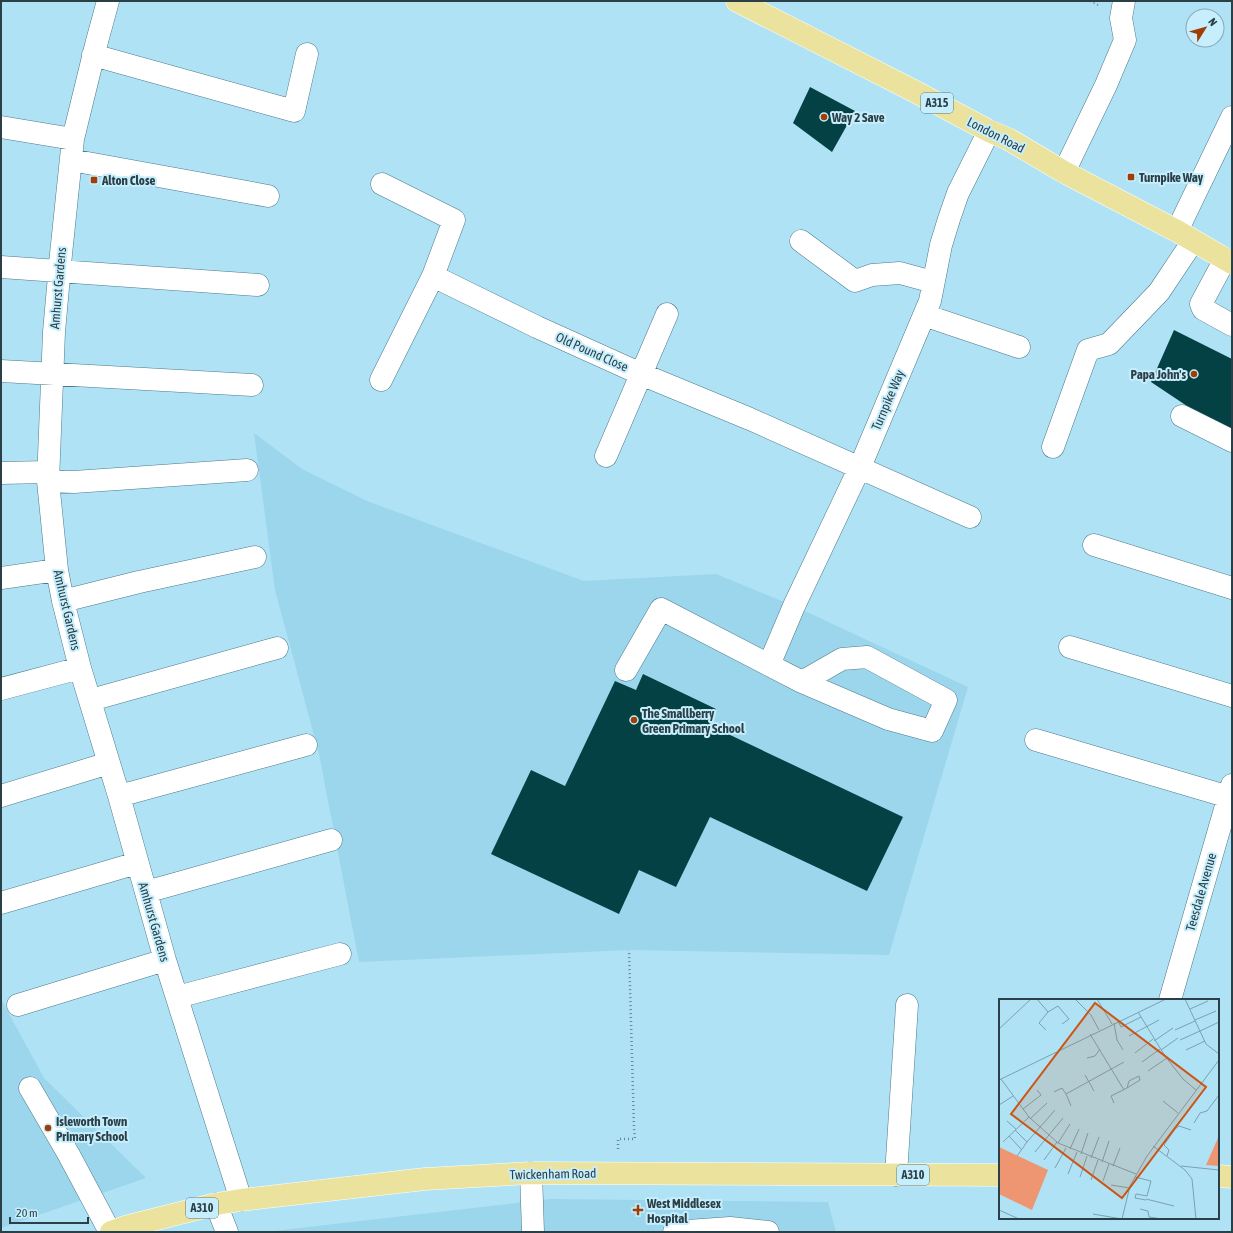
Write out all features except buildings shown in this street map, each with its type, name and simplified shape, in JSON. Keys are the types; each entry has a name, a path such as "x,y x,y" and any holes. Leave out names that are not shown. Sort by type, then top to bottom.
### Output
{"main road":[{"name":"London Road","path":"737,1 989,131 1008,139 1064,172 1185,236 1228,261"},
{"name":"Twickenham Road","path":"111,1232 125,1227 216,1204 425,1179 531,1173 999,1175"},
{"path":"1219,1176 1232,1177"}],"street":[{"name":"Amhurst Gardens","path":"108,1 93,55 72,149 60,271 52,374 48,477 57,570 63,601 80,668 91,700 177,997 241,1200"},
{"path":"1064,172 1106,84 1125,40 1121,18 1124,1"},
{"path":"93,55 294,111 307,54"},
{"path":"1053,447 1088,350 1109,344 1159,292 1185,236 1232,117"},
{"path":"1,127 72,149 268,196"},
{"name":"Turnpike Way","path":"769,665 794,606 860,467 930,301 941,245 958,193 989,131"},
{"path":"381,380 433,276 454,220 382,184"},
{"path":"801,241 855,281 872,275 900,273 933,282"},
{"path":"1228,261 1201,306 1202,309 1232,325"},
{"path":"1,267 258,285"},
{"name":"Old Pound Close","path":"433,276 537,327 641,374 860,467"},
{"path":"606,456 667,314"},
{"path":"924,315 1019,347"},
{"path":"1,371 252,385"},
{"path":"1182,416 1232,441"},
{"path":"860,467 970,517"},
{"path":"1,473 48,477 74,482 247,470"},
{"path":"1094,545 1232,588"},
{"path":"63,601 139,582 256,558"},
{"path":"1,578 57,570"},
{"path":"626,670 661,609 802,682 888,719 932,731 946,700 868,657 842,659 802,682"},
{"path":"1070,647 1232,696"},
{"path":"91,700 277,648"},
{"path":"1,689 80,668"},
{"path":"1036,740 1230,791"},
{"path":"119,796 306,745"},
{"path":"1,796 109,763"},
{"name":"Teesdale Avenue","path":"1170,999 1230,791"},
{"path":"146,892 331,840"},
{"path":"1,903 138,863"},
{"path":"177,997 340,954"},
{"path":"18,1005 166,960"},
{"path":"896,1175 907,1005"},
{"path":"30,1088 111,1232"},
{"path":"531,1173 533,1232"},
{"path":"216,1204 227,1232"},
{"path":"674,1232 730,1228 768,1232"}],"path":[{"path":"618,1149 618,1139 635,1139 629,950"}],"shaded area":[{"name":"The Smallberry Green Primary School","path":"254,433 302,469 367,501 584,581 716,574 794,606 968,687 889,955 629,950 359,962 319,754 275,590"},
{"name":"Isleworth Town Primary School","path":"1,999 44,1078 146,1178 1,1228"},
{"name":"West Middlesex Hospital","path":"550,1199 828,1202 836,1232 265,1232"}],"place":[{"name":"Way 2 Save","path":"824,117"},
{"name":"Turnpike Way","path":"1131,177"},
{"name":"Alton Close","path":"94,180"},
{"name":"Papa John's","path":"1194,374"},
{"name":"The Smallberry Green Primary School","path":"634,720"},
{"name":"Isleworth Town Primary School","path":"48,1128"},
{"name":"West Middlesex Hospital","path":"638,1210"}]}
